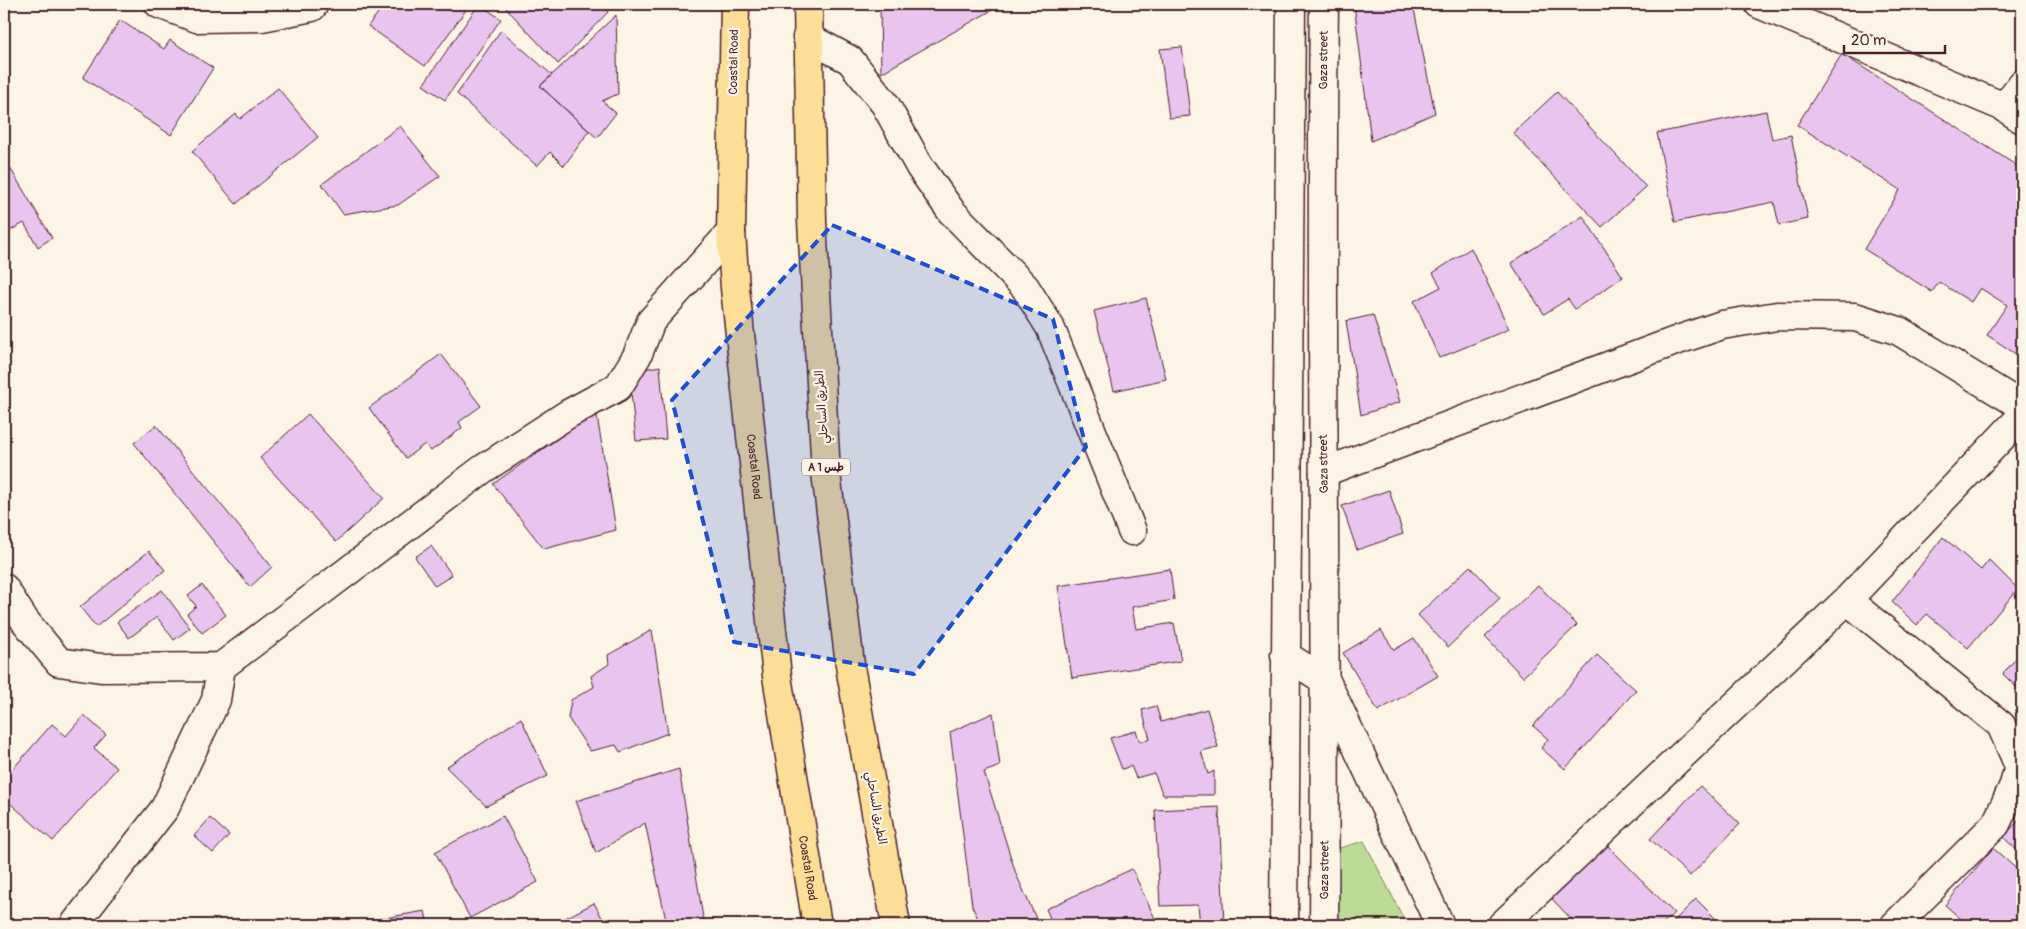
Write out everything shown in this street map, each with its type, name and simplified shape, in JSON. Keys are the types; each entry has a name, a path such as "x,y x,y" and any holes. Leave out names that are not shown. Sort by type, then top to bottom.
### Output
{"highway":[{"name":"Coastal Road","path":"736,4 731,232 776,676 816,924"},
{"name":"الطريق الساحلي","path":"808,4 807,36 812,221 826,473 851,672 896,925"}],"street":[{"path":"159,4 197,18 262,17 314,4"},
{"path":"1284,925 1291,4"},
{"name":"Gaza street","path":"1324,4 1322,190 1326,680 1324,925"},
{"path":"1758,4 2013,113 2022,84"},
{"path":"807,36 850,60 885,104 920,168 951,211 1025,286 1050,327 1132,531"},
{"path":"4,588 25,621 59,662 101,668 221,667 484,469 568,414 618,387 637,356 651,321 731,232"},
{"path":"1324,472 1678,340 1722,325 1777,316 1855,317 1899,330 2022,406"},
{"path":"1502,925 1847,600 2022,416"},
{"path":"1847,600 2001,725 2019,766 2014,785 1996,824 1895,925"},
{"path":"1285,654 1326,680 1440,925"},
{"path":"74,925 165,808 216,700 221,667"}],"highlighted area":[{"path":"832,225 1053,319 1086,447 914,674 734,642 672,400"}],"green space":[{"path":"1364,841 1407,925 1332,925 1333,850"}],"building":[{"path":"385,4 457,4 466,10 425,66 368,26"},
{"path":"479,4 501,19 445,100 423,85"},
{"path":"510,4 602,4 608,12 558,64 506,8"},
{"path":"880,4 1003,4 881,73"},
{"path":"1354,4 1413,4 1435,113 1371,141"},
{"path":"616,15 618,94 602,101 616,113 597,138 540,86"},
{"path":"120,20 164,49 170,40 213,68 171,135 83,78"},
{"path":"501,30 552,75 540,86 589,131 564,166 550,152 537,166 457,94"},
{"path":"1182,47 1190,116 1169,118 1160,49"},
{"path":"1842,54 2022,169 2022,358 1987,335 2007,305 1980,288 1971,302 1939,282 1932,292 1864,249 1900,190 1797,125"},
{"path":"278,88 318,137 236,204 192,151 236,114 240,119"},
{"path":"1557,92 1646,187 1602,227 1513,133"},
{"path":"1766,111 1772,139 1791,135 1808,219 1779,225 1774,202 1675,222 1657,133"},
{"path":"400,126 440,176 398,205 343,214 322,184"},
{"path":"4,158 52,238 38,247 24,223 4,234"},
{"path":"1583,216 1623,277 1575,309 1568,299 1544,314 1511,263"},
{"path":"1471,248 1509,329 1439,358 1414,301 1441,287 1433,273"},
{"path":"1146,298 1166,379 1114,391 1094,311"},
{"path":"1373,315 1400,402 1361,415 1346,321"},
{"path":"441,354 481,406 459,422 462,428 431,451 425,444 406,458 369,408"},
{"path":"660,366 666,439 636,441 629,372"},
{"path":"308,414 384,498 336,542 260,458"},
{"path":"590,416 597,416 616,530 544,549 493,484"},
{"path":"156,425 272,567 250,587 134,443"},
{"path":"1389,490 1403,534 1357,550 1342,506"},
{"path":"1943,537 1981,570 1989,560 2018,589 1968,648 1927,614 1917,625 1892,602"},
{"path":"431,546 452,575 435,586 415,557"},
{"path":"149,551 165,570 96,627 80,607"},
{"path":"1470,566 1500,598 1448,647 1418,615"},
{"path":"1170,569 1174,600 1132,607 1136,629 1174,623 1181,661 1072,678 1058,586"},
{"path":"202,585 226,615 202,633 187,614 196,606 188,596"},
{"path":"1538,585 1577,625 1523,677 1485,637"},
{"path":"162,590 190,628 174,640 157,617 129,638 117,622"},
{"path":"652,630 668,733 620,752 616,745 590,751 568,718 571,700 594,687 591,676 609,664 608,655"},
{"path":"1381,630 1394,650 1414,638 1438,676 1378,711 1343,653"},
{"path":"2022,651 2022,693 2003,674"},
{"path":"1597,655 1636,690 1565,769 1541,748 1548,739 1533,726"},
{"path":"1156,706 1161,722 1207,709 1218,747 1201,751 1208,774 1214,771 1214,795 1163,795 1154,773 1136,778 1131,766 1122,769 1110,738 1136,731 1140,742 1150,739 1142,710"},
{"path":"993,713 1000,766 984,772 1016,874 1039,925 981,925 972,906 950,732"},
{"path":"84,715 106,735 94,748 117,768 53,841 4,798 4,779 52,724 66,736"},
{"path":"521,718 548,776 486,806 446,767"},
{"path":"679,769 704,924 702,925 667,925 645,823 596,853 576,801"},
{"path":"1700,786 1740,824 1690,876 1650,839"},
{"path":"1219,807 1224,925 1200,925 1198,905 1160,906 1155,810"},
{"path":"503,816 538,882 470,918 435,852"},
{"path":"2022,817 2022,855 2003,837"},
{"path":"210,818 229,835 213,853 194,836"},
{"path":"1607,845 1674,913 1661,925 1577,925 1552,899"},
{"path":"1993,848 2022,874 2022,925 1968,925 1945,905"},
{"path":"1132,869 1158,925 1053,925 1046,909"},
{"path":"1696,899 1722,925 1670,925"},
{"path":"594,903 606,925 552,925"},
{"path":"425,911 428,925 344,925"}]}
